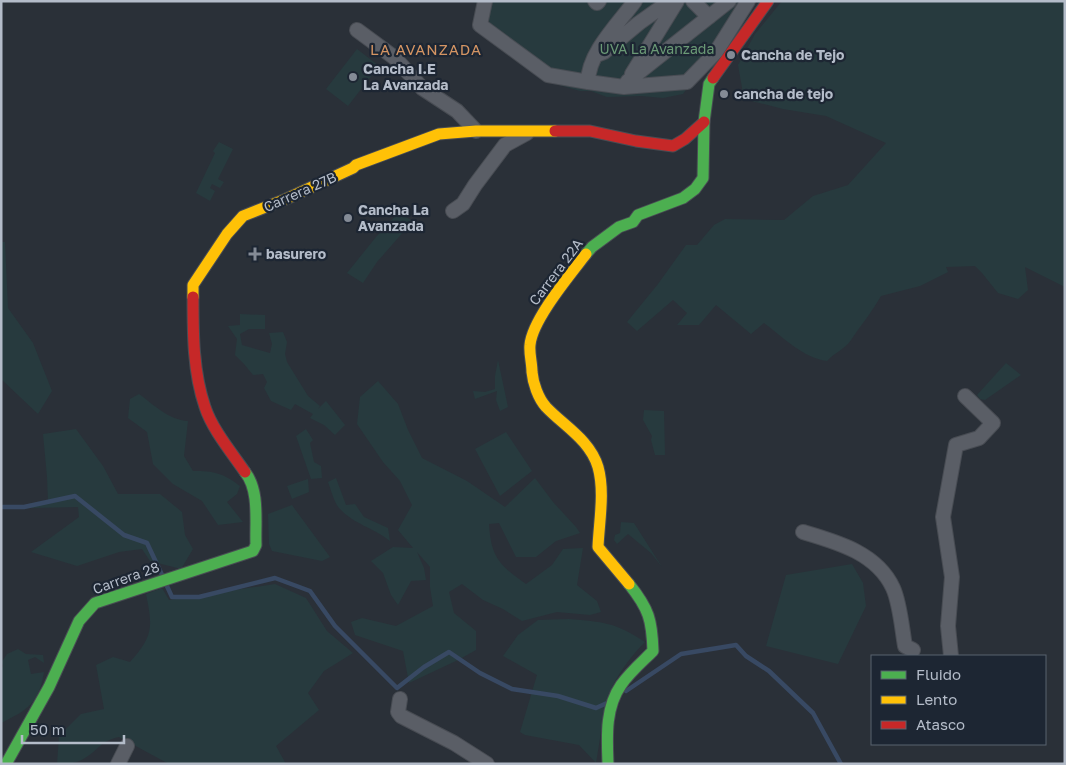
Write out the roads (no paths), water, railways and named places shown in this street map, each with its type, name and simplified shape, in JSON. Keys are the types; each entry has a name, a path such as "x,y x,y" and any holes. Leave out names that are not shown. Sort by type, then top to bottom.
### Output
{"street":[{"path":"485,1 480,25 548,75 588,82 626,84 687,82 716,52 748,1"},
{"path":"588,82 588,75 594,55 635,1"},
{"path":"594,55 604,52 639,23 670,1"},
{"path":"626,84 677,1"},
{"path":"693,1 709,17"},
{"path":"626,84 728,1"},
{"name":"Carrera 22A","path":"608,764 607,748 612,702 621,685 653,650 652,624 641,599 598,548 601,490 598,467 583,441 544,405 533,382 530,344 539,320 563,284 592,247 619,227 633,222 638,215 683,198 695,189 703,178 704,122 709,84 720,65 768,1"},
{"path":"357,30 395,58 422,88 457,112 476,131"},
{"name":"Carrera 27B","path":"254,549 256,545 253,486 248,475 226,446 205,408 199,383 194,343 193,285 227,234 243,216 286,199 356,165 438,134 476,131 590,131 636,141 673,146 704,122"},
{"path":"453,211 463,204 505,145 530,131"},
{"path":"950,655 948,626 952,577 943,516 956,445 979,438 993,423 965,396"},
{"path":"803,532 843,544 880,568 894,588 905,646 913,650"},
{"name":"Carrera 28","path":"8,763 49,687 79,620 95,604 254,549"},
{"path":"400,699 398,712 401,716 454,743 487,764"},
{"path":"118,764 127,746"}],"waterway":[{"path":"1,507 24,507 75,496 124,535 147,543 163,577"},
{"path":"166,584 172,597 199,597 275,578 310,591 335,626 397,688 424,667 449,652 480,673 512,689 558,696 596,708 607,703"},
{"path":"626,691 681,654 736,645 746,656 769,671 813,713 841,764"}],"place":[{"name":"Cancha de Tejo","path":"731,55"},
{"name":"Cancha I.E La Avanzada","path":"353,77"},
{"name":"cancha de tejo","path":"724,94"},
{"name":"Cancha La Avanzada","path":"348,218"},
{"name":"basurero","path":"255,254"}],"district":[{"name":"LA AVANZADA","path":"426,50"}],"park label":[{"name":"UVA La Avanzada","path":"657,49"}]}
